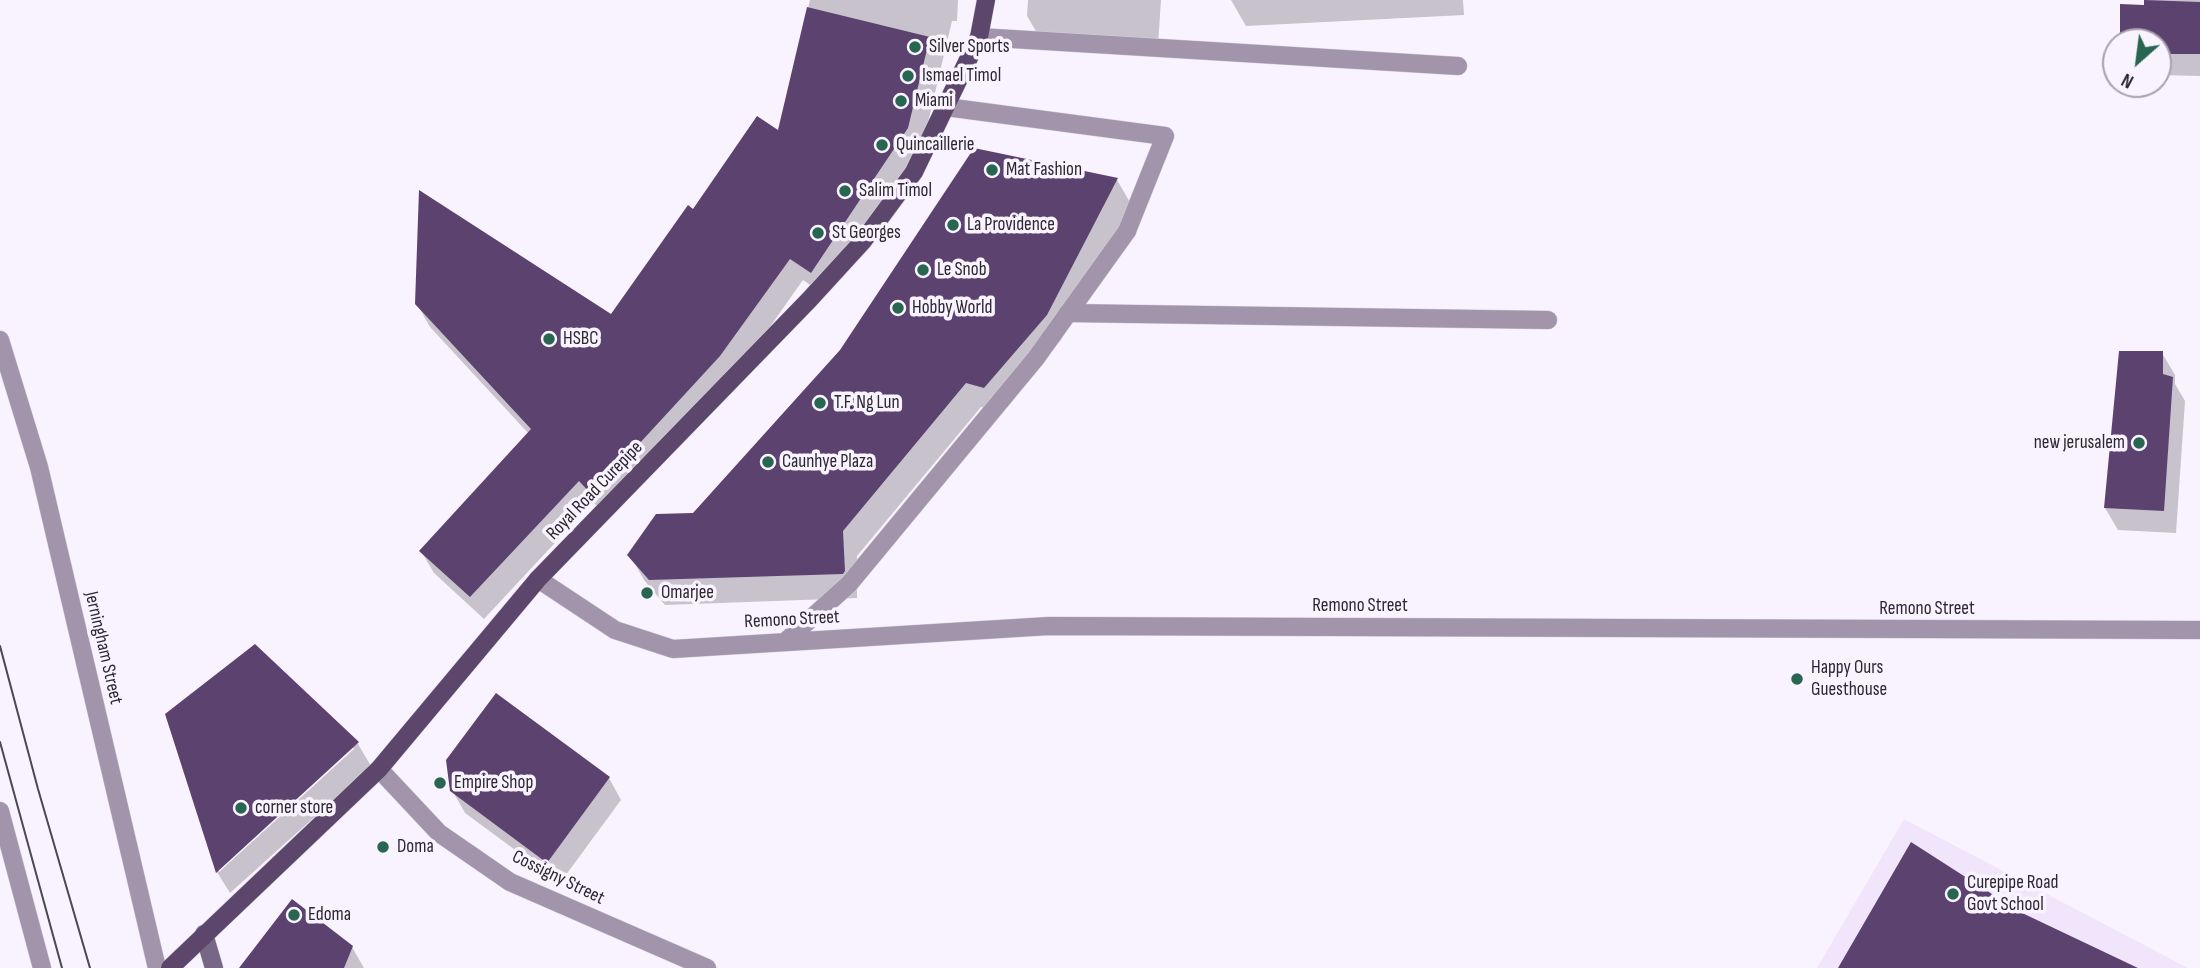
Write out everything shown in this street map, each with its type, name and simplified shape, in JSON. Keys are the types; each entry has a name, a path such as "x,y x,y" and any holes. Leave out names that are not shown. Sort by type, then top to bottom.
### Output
{"main road":[{"name":"Royal Road Curepipe","path":"170,968 379,769 538,579 863,241 914,172 979,37 986,0"},
{"path":"204,934 214,968"}],"street":[{"path":"979,37 1458,66"},
{"path":"786,641 849,584 1036,358 1126,231 1165,136 946,107"},
{"path":"1068,313 1548,320"},
{"name":"Jerningham Street","path":"0,340 39,467 156,968"},
{"name":"Remono Street","path":"538,579 615,630 673,649 1049,626 2200,630"},
{"name":"Cossigny Street","path":"379,769 439,833 510,882 707,968"},
{"path":"0,811 42,968"}],"shaded area":[{"name":"Curepipe Road Govt School","path":"1904,819 2188,968 1817,968"}],"building":[{"path":"2144,0 2200,2 2200,54 2172,54 2172,28 2120,28 2120,4 2144,5"},
{"path":"807,7 930,37 908,128 811,273 790,259 720,356 592,495 579,481 470,597 419,551 531,429 415,304 419,190 611,314 688,205 693,209 757,116 778,130"},
{"path":"974,148 1118,178 1047,315 984,388 966,383 843,531 843,574 649,580 627,555 656,514 693,513 840,350"},
{"name":"new jerusalem","path":"2119,351 2163,351 2163,374 2173,377 2164,511 2104,508"},
{"name":"corner store","path":"255,644 359,742 216,873 165,714"},
{"path":"496,693 610,777 547,863 450,791 446,760"},
{"name":"Curepipe Road Govt School","path":"1911,842 2020,912 2138,968 1838,968"},
{"path":"292,899 353,946 344,968 239,968"}],"tram line":[{"path":"0,646 90,968"},
{"path":"0,742 62,968"}],"place":[{"name":"Silver Sports","path":"915,47"},
{"name":"Ismael Timol","path":"908,76"},
{"name":"Miami","path":"901,101"},
{"name":"Quincaillerie","path":"882,145"},
{"name":"Mat Fashion","path":"992,170"},
{"name":"Salim Timol","path":"845,191"},
{"name":"La Providence","path":"953,225"},
{"name":"St Georges","path":"818,233"},
{"name":"Le Snob","path":"923,270"},
{"name":"Hobby World","path":"898,308"},
{"name":"HSBC","path":"549,339"},
{"name":"T.F. Ng Lun","path":"820,403"},
{"name":"new jerusalem","path":"2139,443"},
{"name":"Caunhye Plaza","path":"768,462"},
{"name":"Omarjee","path":"647,593"},
{"name":"Happy Ours Guesthouse","path":"1797,679"},
{"name":"Empire Shop","path":"440,783"},
{"name":"corner store","path":"241,808"},
{"name":"Doma","path":"383,847"},
{"name":"Curepipe Road Govt School","path":"1953,894"},
{"name":"Edoma","path":"294,915"}]}
